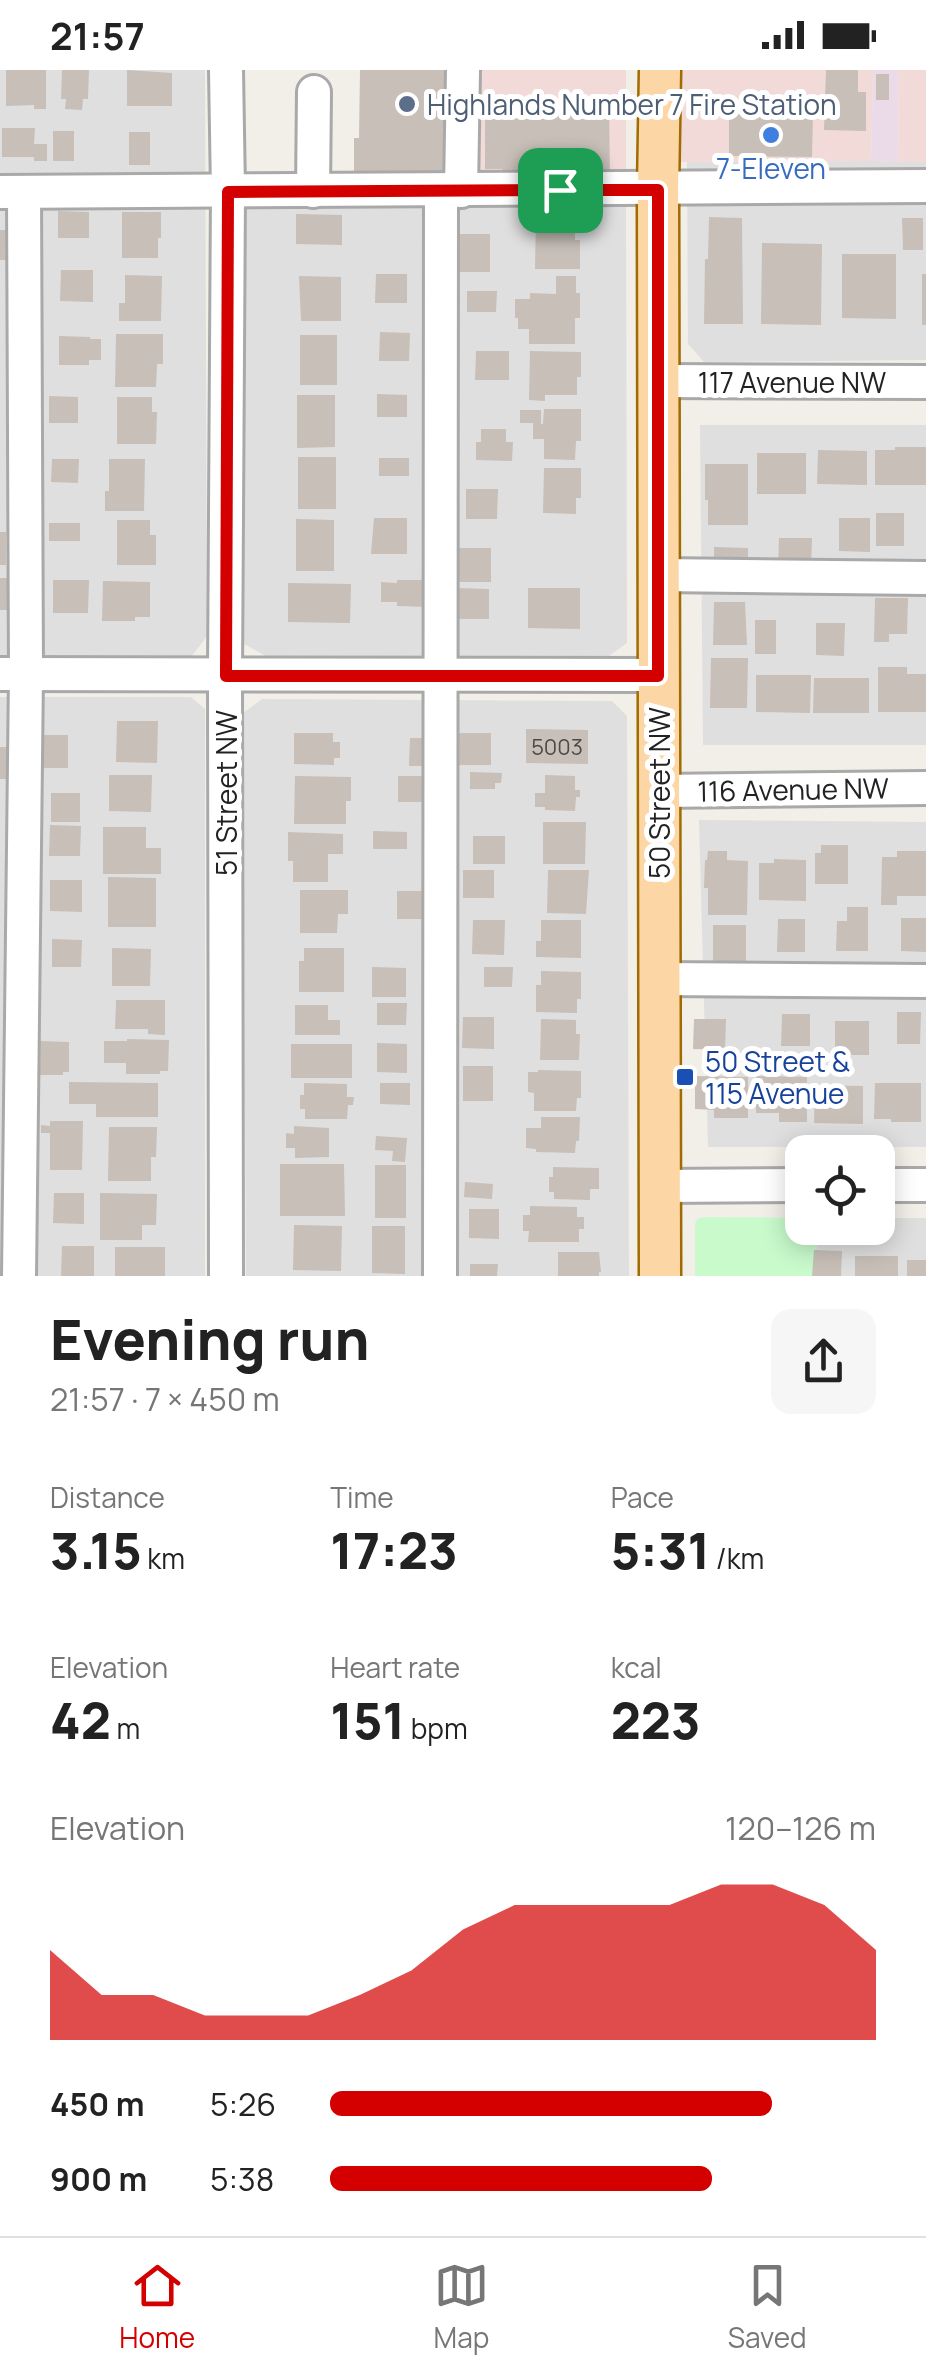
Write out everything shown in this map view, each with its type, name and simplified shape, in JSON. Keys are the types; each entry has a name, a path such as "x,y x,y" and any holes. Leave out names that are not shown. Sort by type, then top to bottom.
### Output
{"main road":[{"name":"50 Street NW","path":"660,70 660,1276"}],"street":[{"name":"51 Street NW","path":"226,70 226,1276"},
{"path":"440,1276 441,677 451,190 463,70"},
{"path":"313,191 314,92"},
{"path":"19,1276 12,192 926,186"},
{"name":"117 Avenue NW","path":"659,382 926,382"},
{"path":"658,575 926,578"},
{"path":"13,674 658,676"},
{"name":"116 Avenue NW","path":"659,791 926,788"},
{"path":"660,980 926,980"},
{"path":"895,1185 926,1185"},
{"path":"661,1186 785,1186"}],"shaded area":[{"path":"0,70 205,70 207,636 192,656 0,657"},
{"path":"473,70 626,70 626,206 471,203"},
{"path":"679,70 873,70 871,161 678,162"},
{"path":"873,70 898,70 899,162 871,161"},
{"path":"898,70 926,70 926,162 899,162"},
{"path":"687,162 926,162 926,360 704,362 688,344"},
{"path":"240,205 626,206 627,643 609,656 266,656 242,643"},
{"path":"700,425 926,425 926,745 703,745"},
{"path":"0,697 191,697 205,709 205,1276 0,1276"},
{"path":"262,699 612,701 627,716 629,1276 246,1276 243,713"},
{"path":"699,820 926,822 926,1147 895,1147 895,1135 785,1135 785,1147 708,1147"},
{"path":"895,1218 926,1218 926,1276 817,1276 817,1245 895,1245"}],"green space":[{"path":"785,1218 785,1245 817,1245 817,1276 695,1276 697,1219"}],"building":[{"path":"6,70 46,70 46,109 34,109 34,105 6,106"},
{"path":"62,70 89,70 88,99 83,99 82,110 65,109 66,99 61,99"},
{"path":"127,70 172,73 172,106 127,106"},
{"name":"Highlands Number 7 Fire Station","path":"360,70 454,70 453,177 361,176 361,171 354,171 354,138 359,138"},
{"path":"826,70 858,70 858,92 866,92 866,131 824,130"},
{"path":"876,74 889,74 889,100 876,100"},
{"path":"485,105 609,105 610,180 524,183 511,169 506,173 502,169 485,169"},
{"name":"7-Eleven","path":"813,113 812,157 729,156 729,114"},
{"path":"2,128 35,128 34,144 47,144 47,161 2,157"},
{"path":"53,131 74,131 74,161 53,161"},
{"path":"129,132 150,132 150,165 129,165"},
{"path":"58,211 89,212 89,238 58,238"},
{"path":"122,212 161,212 158,258 122,258"},
{"path":"296,214 342,215 342,245 296,244"},
{"path":"536,215 575,216 580,269 535,269"},
{"path":"709,217 742,218 743,324 704,324"},
{"path":"902,218 923,218 923,250 903,250"},
{"path":"0,230 9,230 9,260 0,260"},
{"path":"458,234 490,234 490,272 458,272"},
{"path":"762,243 822,244 821,325 761,324"},
{"path":"842,254 896,254 896,319 842,318"},
{"path":"61,270 93,270 93,302 60,301"},
{"path":"376,274 407,274 407,303 375,303"},
{"path":"922,274 926,274 926,325 922,325"},
{"path":"125,275 162,276 161,321 119,321 119,303 125,303"},
{"path":"299,276 341,277 341,321 301,321"},
{"path":"556,276 576,276 580,318 575,318 575,344 529,344 529,329 518,329 515,299 530,299 530,293 556,294"},
{"path":"467,291 497,291 496,312 467,312"},
{"path":"380,332 410,333 409,361 379,361"},
{"path":"116,334 163,334 163,364 157,364 156,387 115,387"},
{"path":"300,335 337,335 337,385 300,385"},
{"path":"59,336 101,339 101,360 89,360 89,365 59,365"},
{"path":"476,351 509,351 509,380 475,380"},
{"path":"530,351 581,352 577,395 545,395 545,401 529,400"},
{"path":"377,394 407,395 407,417 377,417"},
{"path":"297,395 335,395 335,447 297,448"},
{"path":"49,396 78,397 78,423 49,423"},
{"path":"117,397 152,397 152,412 157,412 156,444 117,444"},
{"path":"544,409 581,409 581,441 576,441 575,460 544,459 544,439 533,439 533,423 520,423 520,410 541,410 543,424"},
{"path":"481,429 506,429 506,442 513,442 512,461 476,460"},
{"path":"926,447 926,485 875,485 875,450"},
{"path":"818,450 867,451 867,485 817,484"},
{"path":"757,453 806,453 806,494 757,494"},
{"path":"298,457 336,457 336,509 298,509"},
{"path":"379,458 409,458 409,476 379,476"},
{"path":"52,459 79,459 78,483 51,482"},
{"path":"109,459 145,459 144,511 105,511"},
{"path":"705,464 748,464 748,525 708,525"},
{"path":"544,468 581,468 581,498 576,498 576,514 543,513"},
{"path":"466,489 498,489 497,519 466,519"},
{"path":"876,513 904,513 904,546 876,546"},
{"path":"374,518 407,518 407,554 371,554"},
{"path":"839,518 870,518 870,552 839,551"},
{"path":"296,519 334,520 334,571 296,571"},
{"path":"117,520 150,520 150,535 156,535 156,565 117,565"},
{"path":"49,523 80,523 80,541 49,541"},
{"path":"0,532 6,532 6,565 0,565"},
{"path":"779,538 812,538 811,569 778,569"},
{"path":"714,547 748,548 748,571 714,571"},
{"path":"458,548 491,548 491,582 458,582"},
{"path":"0,578 8,578 8,610 0,610"},
{"path":"53,580 89,580 88,613 53,613"},
{"path":"427,580 427,607 381,602 381,582"},
{"path":"103,581 150,582 150,617 102,621"},
{"path":"288,583 351,584 350,623 288,622"},
{"path":"457,588 489,589 489,619 457,619"},
{"path":"528,588 580,588 580,629 528,628"},
{"path":"875,598 908,598 907,634 889,634 889,642 874,642"},
{"path":"714,602 745,602 747,645 713,645"},
{"path":"755,620 776,620 776,654 755,654"},
{"path":"816,623 845,623 844,656 816,655"},
{"path":"711,658 748,658 747,708 710,708"},
{"path":"878,667 907,667 907,674 926,674 926,712 878,712"},
{"path":"756,675 811,675 810,713 756,712"},
{"path":"814,678 869,678 869,713 813,713"},
{"path":"117,721 158,721 157,763 116,762"},
{"path":"526,729 588,730 588,764 526,763"},
{"path":"294,733 333,733 333,742 340,742 340,758 334,758 334,765 294,764"},
{"path":"456,733 491,733 491,765 456,765"},
{"path":"37,735 68,735 68,768 36,768"},
{"path":"410,738 428,738 428,766 409,766"},
{"path":"0,747 9,747 8,779 0,779"},
{"path":"470,772 502,773 501,783 495,783 495,789 470,789"},
{"path":"109,775 152,775 151,812 109,811"},
{"path":"545,775 575,776 575,790 580,790 580,797 576,797 575,811 535,807 535,793 545,793"},
{"path":"295,776 351,777 346,824 294,824"},
{"path":"398,776 429,776 429,802 398,802"},
{"path":"51,793 80,793 80,822 51,822"},
{"path":"543,822 586,822 585,864 543,864"},
{"path":"50,825 81,826 80,856 49,856"},
{"path":"103,827 146,827 146,848 161,848 161,874 103,874"},
{"path":"373,831 407,832 407,849 373,849"},
{"path":"288,832 343,834 343,854 328,854 328,882 293,882"},
{"path":"473,836 505,836 505,864 473,864"},
{"path":"821,845 848,845 848,884 815,884 815,853 821,853"},
{"path":"708,851 727,851 727,860 748,861 747,915 708,915 708,888 704,888"},
{"path":"897,851 926,851 926,896 897,896 897,905 881,905 882,857 897,857"},
{"path":"774,859 806,860 806,901 759,900 759,863 774,863"},
{"path":"463,870 494,870 494,898 463,898"},
{"path":"548,870 589,870 586,914 547,913"},
{"path":"108,877 156,878 156,927 108,927"},
{"path":"50,880 82,880 82,912 50,911"},
{"path":"300,890 348,890 348,914 338,914 337,933 300,933"},
{"path":"397,891 427,891 426,919 397,919"},
{"path":"847,907 868,907 868,951 836,951 837,921 847,921"},
{"path":"901,918 926,918 926,952 901,951"},
{"path":"778,919 805,919 805,952 777,952"},
{"path":"473,920 505,920 504,955 472,954"},
{"path":"541,920 581,920 581,958 536,957"},
{"path":"713,925 746,925 746,974 713,974"},
{"path":"52,939 82,940 81,967 52,967"},
{"path":"112,948 151,949 150,986 112,986"},
{"path":"304,948 344,948 344,992 299,992 299,961 304,961"},
{"path":"372,967 406,968 406,997 372,997"},
{"path":"484,967 513,967 512,987 484,987"},
{"path":"541,971 581,972 577,1013 536,1012 536,985 541,985"},
{"path":"116,1000 165,1000 165,1035 148,1034 148,1029 115,1029"},
{"path":"377,1003 407,1003 406,1025 377,1025"},
{"path":"295,1005 328,1005 328,1020 340,1020 340,1035 295,1035"},
{"path":"897,1012 921,1012 920,1044 897,1044"},
{"path":"782,1014 810,1014 810,1046 781,1046"},
{"path":"463,1017 494,1017 494,1049 462,1048"},
{"path":"541,1019 576,1020 579,1060 540,1060"},
{"path":"694,1019 726,1019 725,1050 693,1049"},
{"path":"835,1021 869,1021 869,1055 835,1055"},
{"path":"169,1040 168,1071 126,1074 126,1063 104,1063 104,1041"},
{"path":"39,1041 69,1042 69,1072 39,1075"},
{"path":"377,1043 407,1044 407,1073 377,1072"},
{"path":"291,1044 352,1044 352,1078 291,1078"},
{"path":"463,1066 493,1066 493,1101 463,1101"},
{"path":"581,1071 581,1098 577,1098 576,1111 534,1111 534,1093 528,1092 528,1072"},
{"path":"695,1076 748,1077 748,1118 714,1118 714,1110 695,1109"},
{"path":"756,1076 807,1077 807,1122 779,1122 779,1113 756,1113"},
{"path":"69,1082 158,1083 158,1117 96,1117 96,1104 69,1104"},
{"path":"304,1083 347,1084 347,1097 354,1097 353,1105 348,1105 347,1119 305,1119 305,1109 300,1109"},
{"path":"380,1083 410,1083 410,1105 380,1104"},
{"path":"875,1083 921,1083 921,1122 874,1119"},
{"path":"815,1085 863,1086 863,1124 814,1123"},
{"path":"541,1117 580,1117 575,1153 526,1148 526,1128 541,1128"},
{"path":"50,1121 83,1121 82,1170 50,1170 50,1133 41,1133 41,1125 50,1126"},
{"path":"294,1126 329,1128 329,1157 295,1158 295,1148 286,1148 286,1133 294,1134"},
{"path":"109,1127 157,1127 151,1181 108,1181"},
{"path":"376,1136 407,1138 405,1162 392,1161 393,1151 375,1150"},
{"path":"280,1164 344,1164 345,1216 280,1216"},
{"path":"375,1165 406,1165 406,1218 375,1218"},
{"path":"553,1167 599,1168 599,1189 590,1189 590,1200 554,1199 554,1192 549,1192"},
{"path":"465,1182 493,1184 492,1199 464,1197"},
{"path":"54,1193 84,1193 84,1224 53,1223"},
{"path":"100,1193 157,1194 156,1225 142,1225 142,1240 100,1240"},
{"path":"530,1206 577,1207 577,1217 584,1217 579,1242 528,1242 523,1215 530,1215"},
{"path":"469,1209 499,1209 499,1239 469,1238"},
{"path":"294,1225 342,1226 341,1271 293,1270"},
{"path":"372,1226 405,1226 405,1274 372,1273"},
{"path":"62,1246 94,1246 94,1276 61,1276"},
{"path":"115,1247 165,1247 165,1276 115,1276"},
{"path":"814,1250 842,1251 841,1276 812,1276"},
{"path":"558,1252 599,1252 599,1276 558,1276"},
{"path":"855,1256 898,1256 898,1276 855,1276"},
{"path":"907,1260 926,1260 926,1276 907,1276"},
{"path":"470,1264 498,1264 497,1276 470,1276"}],"place":[{"name":"Highlands Number 7 Fire Station","path":"407,104"},
{"name":"7-Eleven","path":"771,135"},
{"name":"50 Street & 115 Avenue","path":"685,1077"}],"route":[{"path":"560,190 658,190 658,676 226,676 228,192 560,190"}]}
